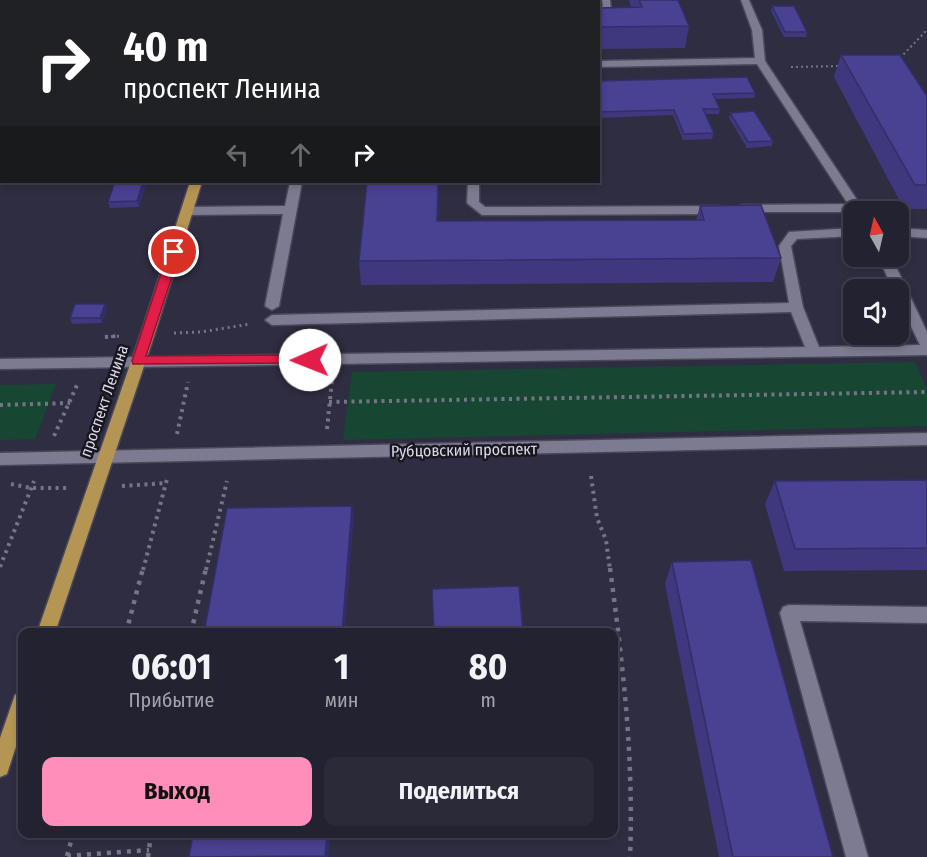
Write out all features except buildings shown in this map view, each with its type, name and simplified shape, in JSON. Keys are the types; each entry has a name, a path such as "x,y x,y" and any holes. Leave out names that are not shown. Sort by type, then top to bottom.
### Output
{"main road":[{"name":"проспект Ленина","path":"48,628 196,183"},
{"path":"0,767 18,713"}],"street":[{"path":"600,9 608,9 606,0"},
{"path":"745,0 757,30 762,65 853,201"},
{"path":"600,64 762,65"},
{"path":"296,183 272,313 796,307"},
{"path":"473,183 472,203 482,211 843,209"},
{"path":"187,211 290,210"},
{"path":"814,352 796,307 785,246 794,235 843,233"},
{"path":"909,233 927,234"},
{"path":"0,364 814,352 927,348 889,267"},
{"name":"Рубцовский проспект","path":"0,459 927,439"},
{"path":"857,857 789,613 927,615"}],"path":[{"path":"894,65 927,30"},
{"path":"762,65 846,66"},
{"path":"188,436 177,436 192,362 201,332"},
{"path":"326,434 332,375"},
{"path":"329,402 927,392"},
{"path":"0,405 70,403"},
{"path":"127,628 173,456"},
{"path":"591,476 597,518 606,540 625,677 632,801 630,857"},
{"path":"192,628 227,481"},
{"path":"0,482 31,488"},
{"path":"72,838 67,856 148,854 150,838"}],"green space":[{"path":"915,362 927,389 927,426 343,440 352,372"},
{"path":"56,384 35,439 0,440 0,385"}],"route":[{"path":"174,252 138,361 310,360"}]}
